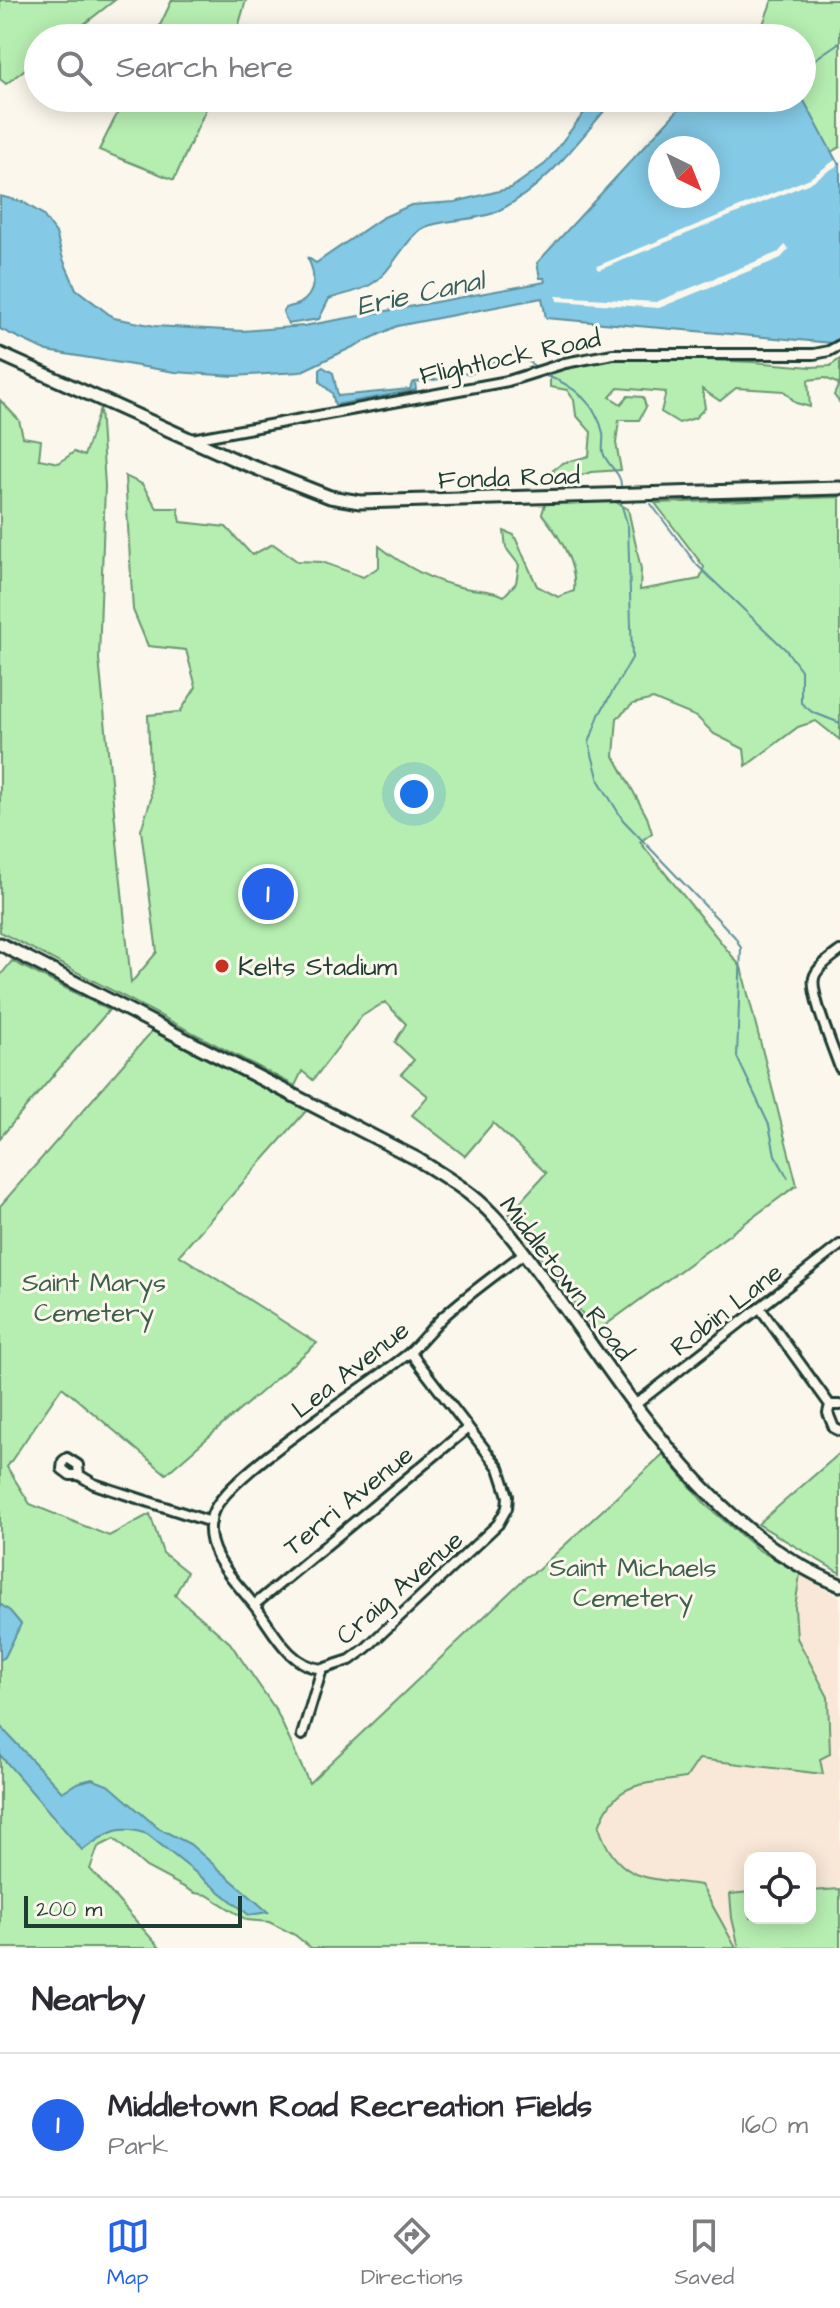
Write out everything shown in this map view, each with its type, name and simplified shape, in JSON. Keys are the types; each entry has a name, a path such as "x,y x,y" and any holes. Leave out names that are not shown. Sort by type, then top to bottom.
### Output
{"street":[{"name":"Flightlock Road","path":"191,439 508,381 565,363 613,354 814,354 840,345"},
{"name":"Fonda Road","path":"0,354 307,489 360,502 840,488"},
{"name":"Middletown Road","path":"0,944 417,1159 476,1199 524,1253 636,1404 717,1502 785,1558 840,1585"},
{"path":"840,951 816,973 814,979 818,1002 840,1068"},
{"name":"Robin Lane","path":"636,1404 840,1245"},
{"name":"Lea Avenue","path":"211,1522 215,1508 236,1483 410,1352 443,1317 524,1253"},
{"path":"760,1308 830,1405 830,1420 834,1428 840,1431"},
{"path":"410,1352 468,1428"},
{"path":"830,1405 840,1405"},
{"name":"Craig Avenue","path":"302,1735 322,1669 350,1660 366,1648 490,1533 507,1508 507,1488 499,1468 468,1428"},
{"name":"Terri Avenue","path":"254,1605 468,1428"},
{"path":"79,1475 94,1484 211,1522 213,1548 223,1568 286,1649 297,1660 322,1669"}],"shaded area":[{"path":"800,1574 840,1597 840,1948 736,1948 701,1885 640,1877 611,1856 599,1827 604,1812 618,1793 641,1783 670,1780 699,1759 823,1774 820,1758 830,1754 828,1697 797,1638 795,1607"}],"green space":[{"path":"0,0 115,0 84,24 24,24 24,70 6,84 0,79"},
{"path":"172,0 246,0 239,24 161,24"},
{"path":"772,0 840,0 840,147 831,152 809,112 816,112 816,24 763,24"},
{"path":"118,112 205,112 174,180 99,150"},
{"path":"634,357 811,367 830,366 840,359 840,403 834,395 839,384 825,378 808,380 810,407 796,403 784,391 736,388 720,401 702,389 705,408 695,418 679,423 661,412 666,392 618,388 610,397 621,404 628,396 643,397 646,407 639,420 619,420 616,443 621,470 591,472 565,481 552,471 563,463 589,456 591,432 576,415 574,400 567,390 550,387 550,373 592,362"},
{"path":"0,400 19,420 23,437 41,440 39,459 59,463 74,452 84,456 100,408 105,486 99,659 131,983 157,952 141,830 151,799 148,715 180,712 196,687 186,650 148,646 133,610 125,476 142,484 157,508 178,508 181,522 226,527 252,555 273,544 297,561 322,562 363,577 379,567 379,546 427,576 504,596 516,583 519,565 506,548 504,531 514,535 537,586 558,597 574,591 573,571 566,550 542,514 545,504 610,499 628,509 641,569 640,590 700,579 704,567 655,503 840,497 840,740 816,721 798,727 746,766 744,749 714,734 697,717 653,699 633,704 617,718 614,756 647,817 652,833 640,842 741,967 797,1185 596,1332 509,1214 546,1173 493,1123 465,1156 412,1115 428,1096 401,1074 414,1060 395,1042 406,1024 385,1002 362,1016 313,1080 302,1071 295,1086 0,932"},
{"path":"12,961 109,1010 0,1138 0,976"},
{"path":"152,1031 307,1110 179,1255 317,1343 166,1474 62,1387 7,1467 30,1504 109,1536 150,1514 163,1553 187,1572 175,1595 230,1643 276,1710 309,1783 526,1577 538,1570 663,1454 706,1505 757,1549 800,1574 795,1607 797,1638 828,1697 830,1754 820,1759 823,1774 699,1759 686,1778 644,1784 622,1792 613,1800 599,1827 615,1859 626,1868 651,1878 701,1885 736,1948 311,1948 295,1935 269,1922 247,1920 207,1895 195,1893 146,1867 114,1839 98,1847 90,1869 160,1948 0,1948 0,1206"},
{"path":"840,1453 840,1573 758,1524"},
{"path":"840,1889 840,1948 739,1948 730,1894 744,1893 744,1924 816,1924 816,1891"}],"water":[{"path":"603,112 531,190 496,212 425,227 370,285 329,299 319,319 288,324 283,312 305,300 312,289 313,276 307,257 316,263 382,218 411,205 455,202 511,188 545,164 584,113"},
{"path":"676,112 810,112 840,163 840,337 832,343 546,318 542,298 397,326 300,372 234,376 175,372 47,351 0,329 0,196 23,202 42,214 56,233 76,289 114,318 155,326 242,331 304,326 545,282 544,278 540,278 537,263 648,143 648,208 720,208 720,136 654,136"},
{"path":"323,367 333,373 338,396 410,389 415,382 416,390 335,405 332,393 320,382 320,369"},
{"path":"0,1604 21,1624 5,1657 0,1660"},
{"path":"0,1726 62,1792 92,1779 110,1786 158,1828 190,1844 268,1912 249,1915 147,1834 120,1830 82,1850 0,1755"}],"pier":[{"path":"835,160 838,165 810,183 599,270 597,266 810,178"},
{"path":"785,245 789,249 781,258 659,308 557,301 556,296 656,302 779,252"}],"waterway":[{"path":"816,58 840,42"},
{"path":"415,382 449,378 456,373 471,374 515,352 536,367"},
{"path":"546,376 574,390 595,413 603,433 605,457 619,476 621,485"},
{"path":"621,503 628,527 632,658 599,715 589,743 599,781 623,820 735,937 741,948 737,1057 769,1125 775,1155 788,1178"},
{"path":"651,504 697,565 786,650 801,670 801,703 812,712 840,723"}],"place":[{"name":"Middletown Road Recreation Fields","path":"268,894"},
{"name":"Kelts Stadium","path":"222,966"}],"water label":[{"name":"Erie Canal","path":"420,292"}],"park label":[{"name":"Saint Marys Cemetery","path":"94,1297"},
{"name":"Saint Michaels Cemetery","path":"633,1582"}]}
